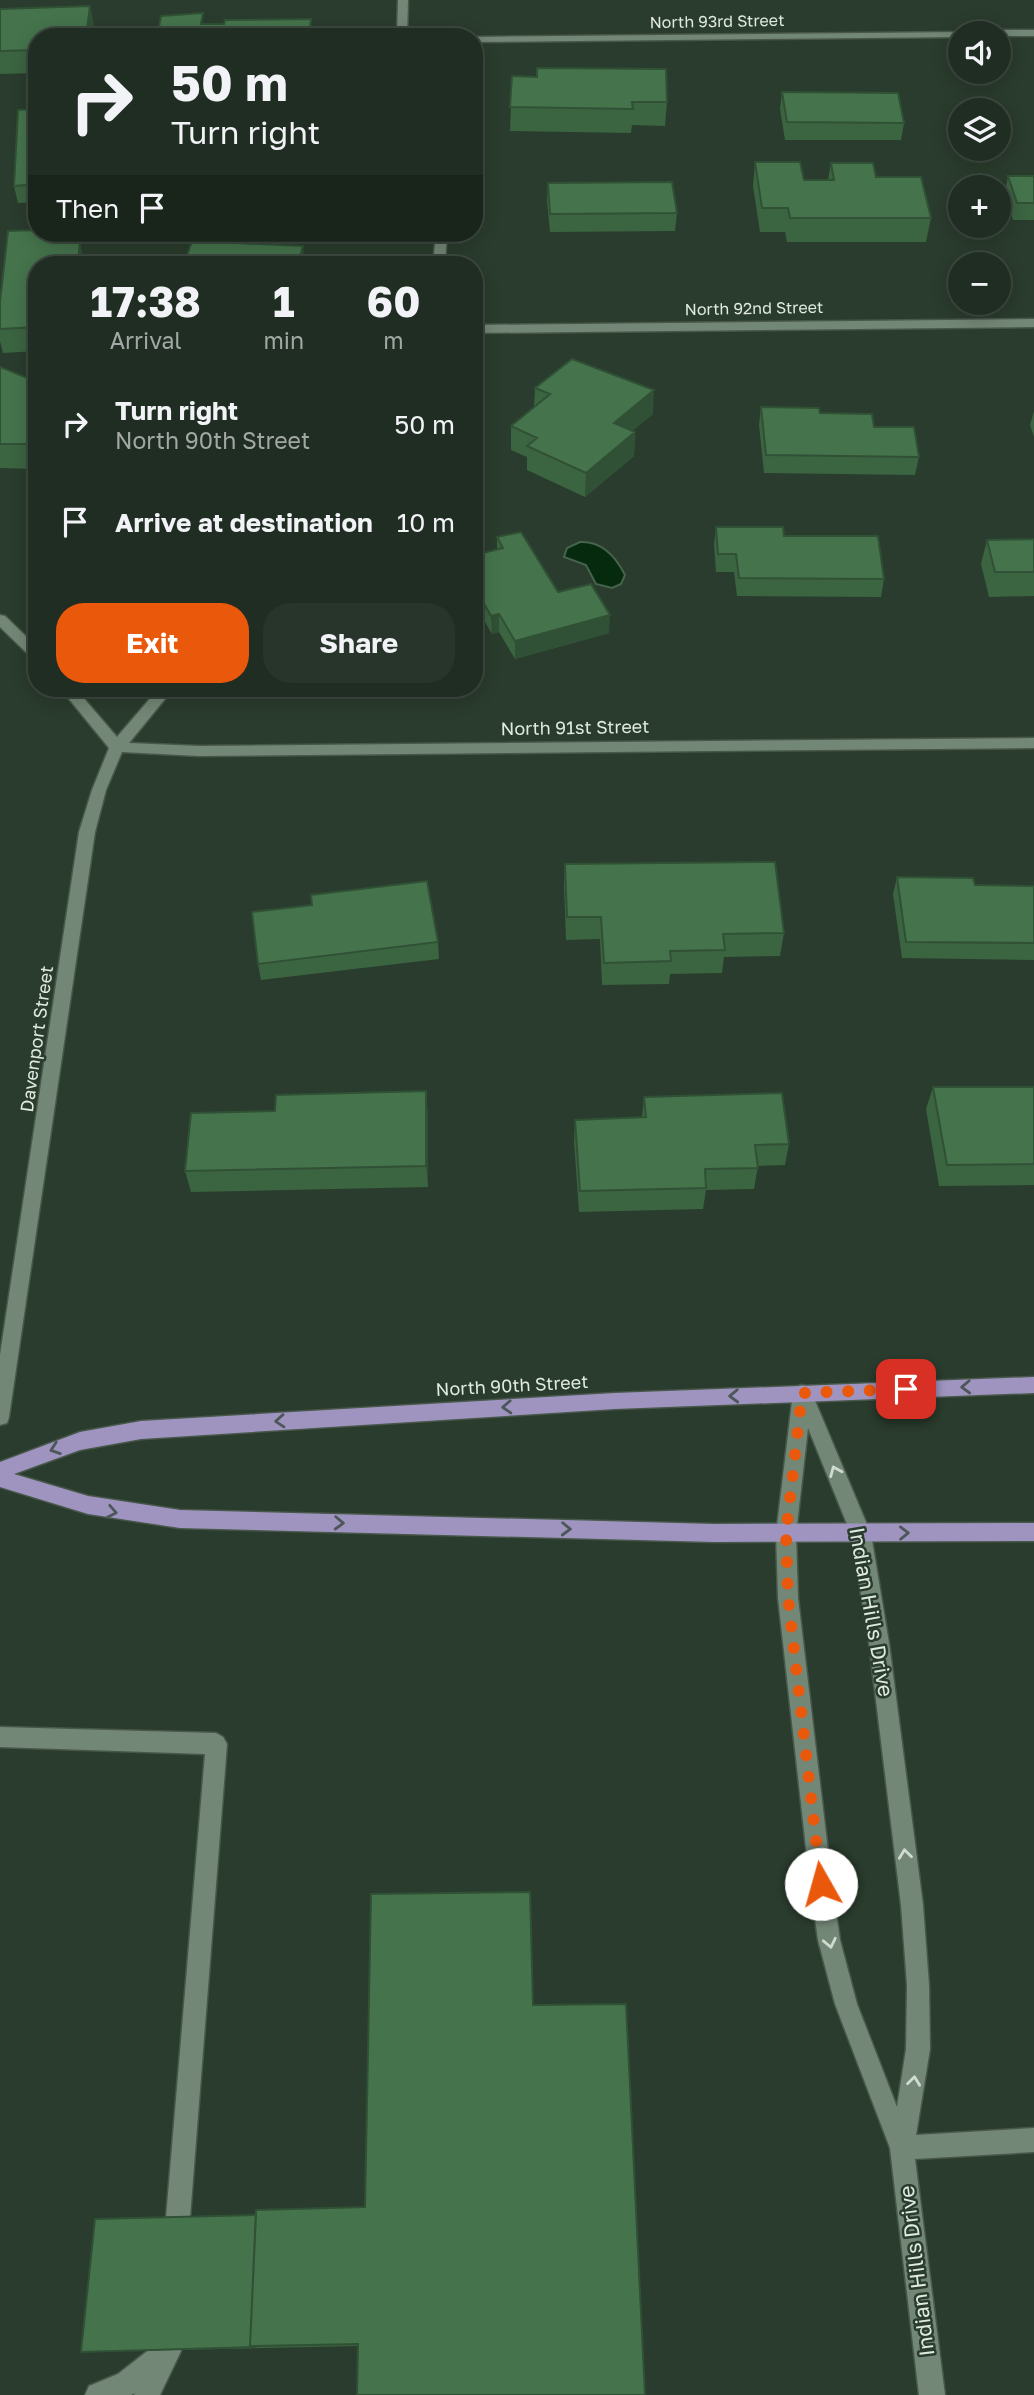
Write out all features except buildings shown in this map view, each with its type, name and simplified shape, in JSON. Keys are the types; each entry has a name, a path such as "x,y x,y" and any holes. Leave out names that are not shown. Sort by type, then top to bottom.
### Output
{"main road":[{"name":"North 90th Street","path":"0,1471 53,1449 116,1433 351,1416 802,1393 1034,1385"},
{"path":"0,1478 52,1497 119,1514 144,1516 786,1534 1034,1532"}],"street":[{"path":"402,28 403,0"},
{"path":"1011,33 1034,33"},
{"name":"North 93rd Street","path":"483,39 948,34"},
{"name":"North 92nd Street","path":"483,329 1034,323"},
{"path":"0,619 28,646"},
{"path":"74,697 117,747"},
{"name":"Davenport Street","path":"0,1417 87,832 99,789 117,747 159,697"},
{"name":"North 91st Street","path":"117,747 198,751 1034,743"},
{"name":"Indian Hills Drive","path":"802,1393 861,1534 876,1619 916,1949 918,2049 902,2148"},
{"name":"Indian Hills Drive","path":"802,1393 786,1534 788,1598 829,1940 856,2034 902,2148 932,2395"},
{"path":"0,1737 216,1744 178,2218"},
{"path":"902,2148 1034,2140"},
{"path":"98,2395 113,2391 141,2377 168,2351 148,2395"}],"shaded area":[{"path":"580,542 595,544 613,556 625,575 621,584 612,588 596,584 586,565 564,557 567,548"}],"route":[{"path":"821,1884 788,1598 786,1534 802,1393 906,1389"}]}
